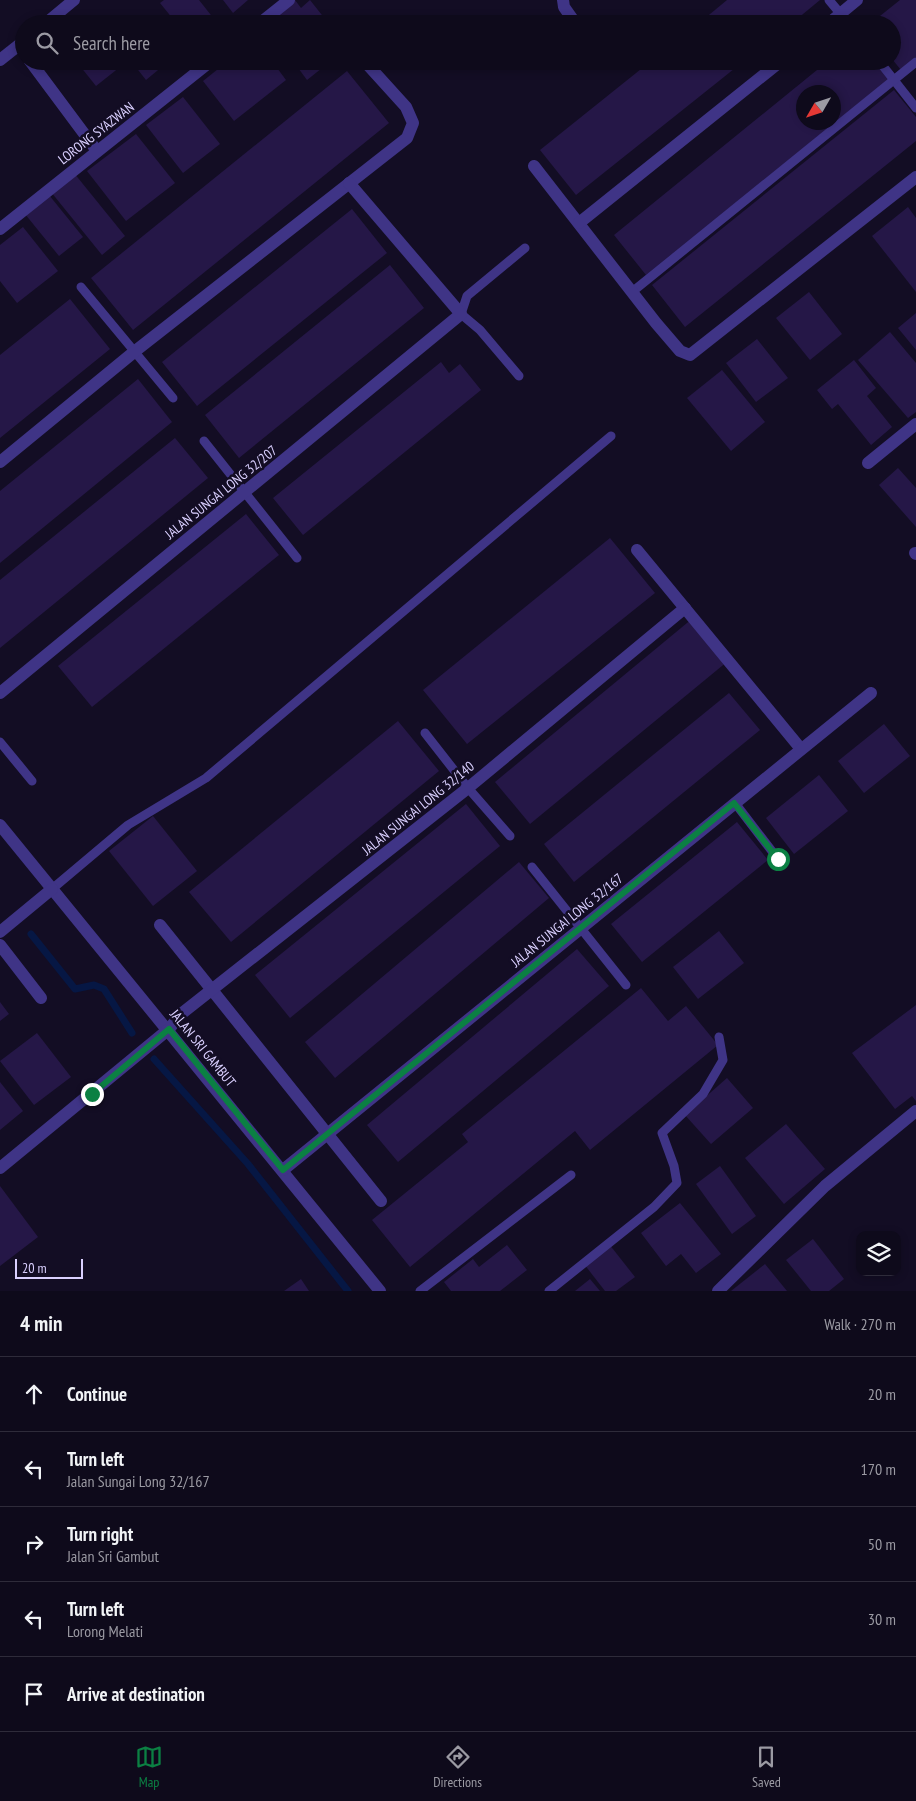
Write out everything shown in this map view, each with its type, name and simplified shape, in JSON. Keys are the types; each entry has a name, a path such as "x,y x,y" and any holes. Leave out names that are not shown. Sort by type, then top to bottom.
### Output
{"street":[{"path":"56,15 74,0"},
{"path":"270,15 289,0"},
{"path":"563,0 564,7 570,15"},
{"path":"840,14 857,0"},
{"path":"0,60 15,51"},
{"path":"37,70 97,151"},
{"name":"LORONG SYAZWAN","path":"0,229 200,70"},
{"path":"0,462 134,352 407,138 413,123 406,106 373,70"},
{"path":"580,223 770,70"},
{"path":"534,166 680,351 690,355 916,177"},
{"path":"349,183 461,314"},
{"name":"JALAN SUNGAI LONG 32/207","path":"0,693 461,314"},
{"path":"868,463 916,424"},
{"path":"637,550 801,750"},
{"name":"JALAN SUNGAI LONG 32/140","path":"0,1168 169,1029 181,1014 213,991 468,788 685,608"},
{"name":"JALAN SUNGAI LONG 32/167","path":"283,1170 871,693"},
{"name":"JALAN SRI GAMBUT","path":"0,825 169,1029 380,1291"},
{"path":"0,932 52,889"},
{"path":"160,925 381,1201"},
{"path":"0,945 41,998"},
{"path":"718,1291 825,1186 916,1111"}],"lane":[{"path":"829,0 840,14"},
{"path":"632,292 916,62"},
{"path":"886,70 916,108"},
{"path":"519,376 480,330 461,314 467,296 525,248"},
{"path":"81,287 173,398"},
{"path":"52,889 128,825 206,778 611,436"},
{"path":"204,441 297,558"},
{"path":"426,733 468,788 510,836"},
{"path":"0,742 32,780"},
{"path":"734,803 778,859"},
{"path":"532,867 626,985"},
{"path":"549,1291 654,1207 677,1183 674,1166 662,1134 703,1094 723,1060 719,1038"},
{"path":"420,1291 571,1175"}],"building":[{"path":"164,0 199,0 211,15 170,15 160,3"},
{"path":"223,0 248,0 233,13"},
{"path":"295,0 301,8 310,0 322,15 275,15"},
{"path":"727,0 820,0 802,15 709,15"},
{"path":"900,0 916,0 916,57 901,70 901,15 881,15"},
{"path":"83,70 116,70 96,86"},
{"path":"138,70 158,70 146,80"},
{"path":"217,70 279,70 286,80 234,121 203,81"},
{"path":"300,70 320,70 307,80"},
{"path":"640,70 733,70 576,195 540,150"},
{"path":"817,70 883,70 890,78 841,118 841,85 798,85"},
{"path":"347,71 389,123 133,330 91,278"},
{"path":"796,87 796,130 826,130 646,275 614,235"},
{"path":"894,90 916,117 916,141 685,327 652,285"},
{"path":"183,97 220,144 183,173 146,125"},
{"path":"136,134 175,183 126,221 87,171"},
{"path":"74,173 125,236 102,255 51,192"},
{"path":"49,195 83,237 59,256 25,214"},
{"path":"908,207 916,218 916,292 872,236"},
{"path":"352,209 387,253 197,406 162,362"},
{"path":"23,227 58,271 17,303 0,281 0,245"},
{"path":"390,265 424,308 239,458 205,415"},
{"path":"809,292 842,334 810,360 776,318"},
{"path":"70,299 110,349 0,438 0,355"},
{"path":"916,313 916,350 898,328"},
{"path":"890,332 916,363 916,412 908,418 858,360"},
{"path":"757,339 788,378 756,402 726,363"},
{"path":"854,360 876,388 867,396 892,427 871,445 838,404 832,409 817,390"},
{"path":"441,362 449,373 460,364 481,390 303,535 273,498"},
{"path":"722,370 765,422 731,451 687,398"},
{"path":"138,379 172,422 0,563 0,491"},
{"path":"175,438 208,478 0,648 0,580"},
{"path":"898,468 916,488 916,527 879,485"},
{"path":"246,514 279,555 92,707 58,666"},
{"path":"610,538 655,593 467,744 423,690"},
{"path":"693,618 728,661 530,824 495,782"},
{"path":"729,693 760,730 574,882 544,844"},
{"path":"398,721 439,771 231,942 189,892"},
{"path":"884,724 910,756 864,793 838,761"},
{"path":"819,775 848,811 794,854 766,818"},
{"path":"466,804 500,846 290,1018 255,975"},
{"path":"153,816 197,871 153,906 109,851"},
{"path":"737,822 768,860 642,962 611,924"},
{"path":"519,862 549,898 335,1078 305,1042"},
{"path":"719,931 744,963 698,999 673,967"},
{"path":"577,949 609,986 398,1162 367,1125"},
{"path":"641,988 668,1021 686,1006 718,1045 590,1150 575,1131 410,1267 372,1220 468,1142 462,1134"},
{"path":"0,1002 9,1014 0,1021"},
{"path":"916,1005 916,1101 912,1096 895,1109 852,1053"},
{"path":"37,1033 71,1077 34,1105 0,1061"},
{"path":"727,1078 753,1108 711,1144 685,1115"},
{"path":"0,1082 23,1111 0,1130"},
{"path":"786,1124 825,1169 784,1204 745,1158"},
{"path":"720,1166 756,1216 732,1234 696,1184"},
{"path":"0,1186 38,1237 0,1266"},
{"path":"680,1203 721,1254 696,1273 681,1254 666,1266 641,1233"},
{"path":"813,1239 844,1279 829,1291 811,1291 786,1260"},
{"path":"609,1244 635,1277 616,1291 605,1291 584,1264"},
{"path":"507,1245 527,1270 500,1291 451,1291 444,1282 473,1259 479,1267"},
{"path":"765,1264 787,1291 731,1291"},
{"path":"301,1279 309,1291 284,1291"},
{"path":"590,1279 600,1291 575,1291"}],"waterway":[{"path":"31,934 75,989 94,985 104,989 132,1033"},
{"path":"154,1059 248,1164 348,1291"}],"route":[{"path":"92,1094 169,1029 283,1170 734,803 778,859"}]}
